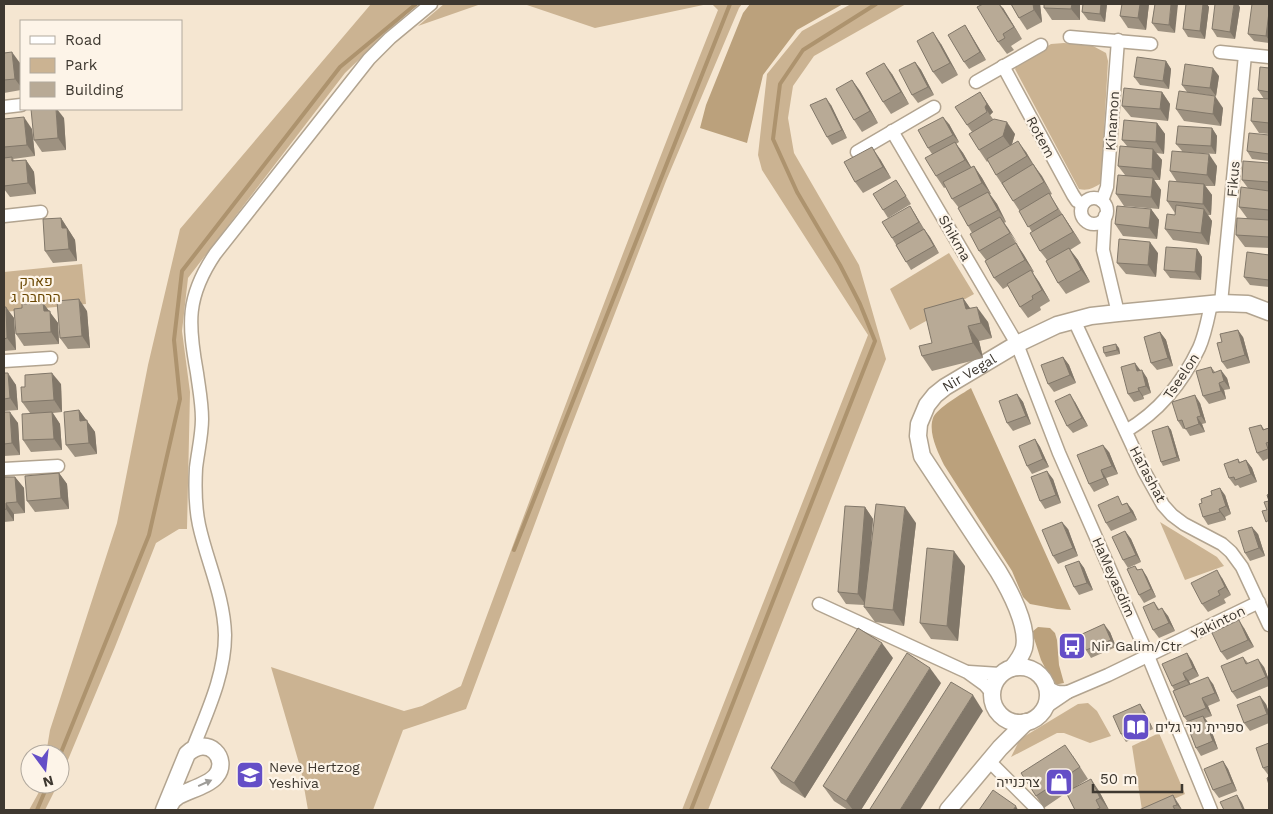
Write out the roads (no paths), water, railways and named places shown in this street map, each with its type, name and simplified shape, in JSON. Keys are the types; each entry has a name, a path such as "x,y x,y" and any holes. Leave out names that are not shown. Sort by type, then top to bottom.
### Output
{"street":[{"path":"165,810 180,768 187,754 193,748 220,671 225,637 224,616 220,597 196,509 196,467 202,420 202,401 190,321 196,286 215,254 369,59 390,38 431,4"},
{"path":"1070,37 1151,44"},
{"name":"Kinamon","path":"1102,201 1107,187 1118,40"},
{"path":"976,82 1041,45"},
{"path":"1220,52 1269,57"},
{"name":"Fikus","path":"1216,303 1245,55"},
{"name":"Rotem","path":"1003,66 1073,195 1077,201 1083,204"},
{"path":"4,107 20,105"},
{"path":"857,152 934,107"},
{"name":"Shikma","path":"892,131 1017,344"},
{"path":"1103,250 1081,212 1083,204 1090,199 1102,201 1106,208 1103,250 1118,313"},
{"path":"4,216 41,212"},
{"path":"1084,220 1096,223 1103,220 1105,216"},
{"name":"Nir Vegal","path":"1041,679 1024,635 1019,614 1006,584 922,456 918,436 922,414 935,395 945,387 1017,344 1057,325 1074,320 1118,313 1216,303 1248,304 1269,312"},
{"name":"Tseelon","path":"1126,431 1150,415 1163,403 1190,365 1200,347 1216,303"},
{"name":"HaTashat","path":"1074,320 1144,471 1163,505 1184,524 1222,544 1231,552 1242,567 1268,619"},
{"name":"HaMeyasdim","path":"1017,344 1059,453 1148,656 1211,810"},
{"path":"4,361 51,358"},
{"path":"4,469 58,466"},
{"name":"Yakinton","path":"1043,709 1068,692 1148,656 1259,602"},
{"path":"819,604 967,672 985,685 992,693"},
{"name":"Nir Vegal","path":"1006,671 1024,648 1024,635"},
{"path":"967,672 1006,671 1026,667 1052,691 1058,693 1068,692"},
{"path":"1000,748 1004,738 1004,729 1000,715 995,708 992,693 995,682 1006,671"},
{"path":"948,810 1000,748 1026,722 1035,718 1043,709 1048,694 1041,679"},
{"path":"1000,715 1008,720 1026,722"},
{"path":"165,810 178,796 208,783 219,772 218,755 214,750 201,746 193,748"},
{"path":"989,761 1038,810"}],"waterway":[{"path":"64,744 149,535 180,399 174,340 182,271 340,67 416,4"},
{"path":"514,550 730,4"},
{"path":"691,810 875,341 860,304 840,265 797,192 773,139 780,84 803,50 876,4"},
{"path":"37,810 44,794"}],"place":[{"name":"Nir Galim/Ctr","path":"1072,646"},
{"name":"ספרית ניר גלים","path":"1136,727"},
{"name":"Neve Hertzog Yeshiva","path":"250,775"},
{"name":"צרכנייה","path":"1059,782"}],"park label":[{"name":"פארק הרחבה ג","path":"36,290"}]}
